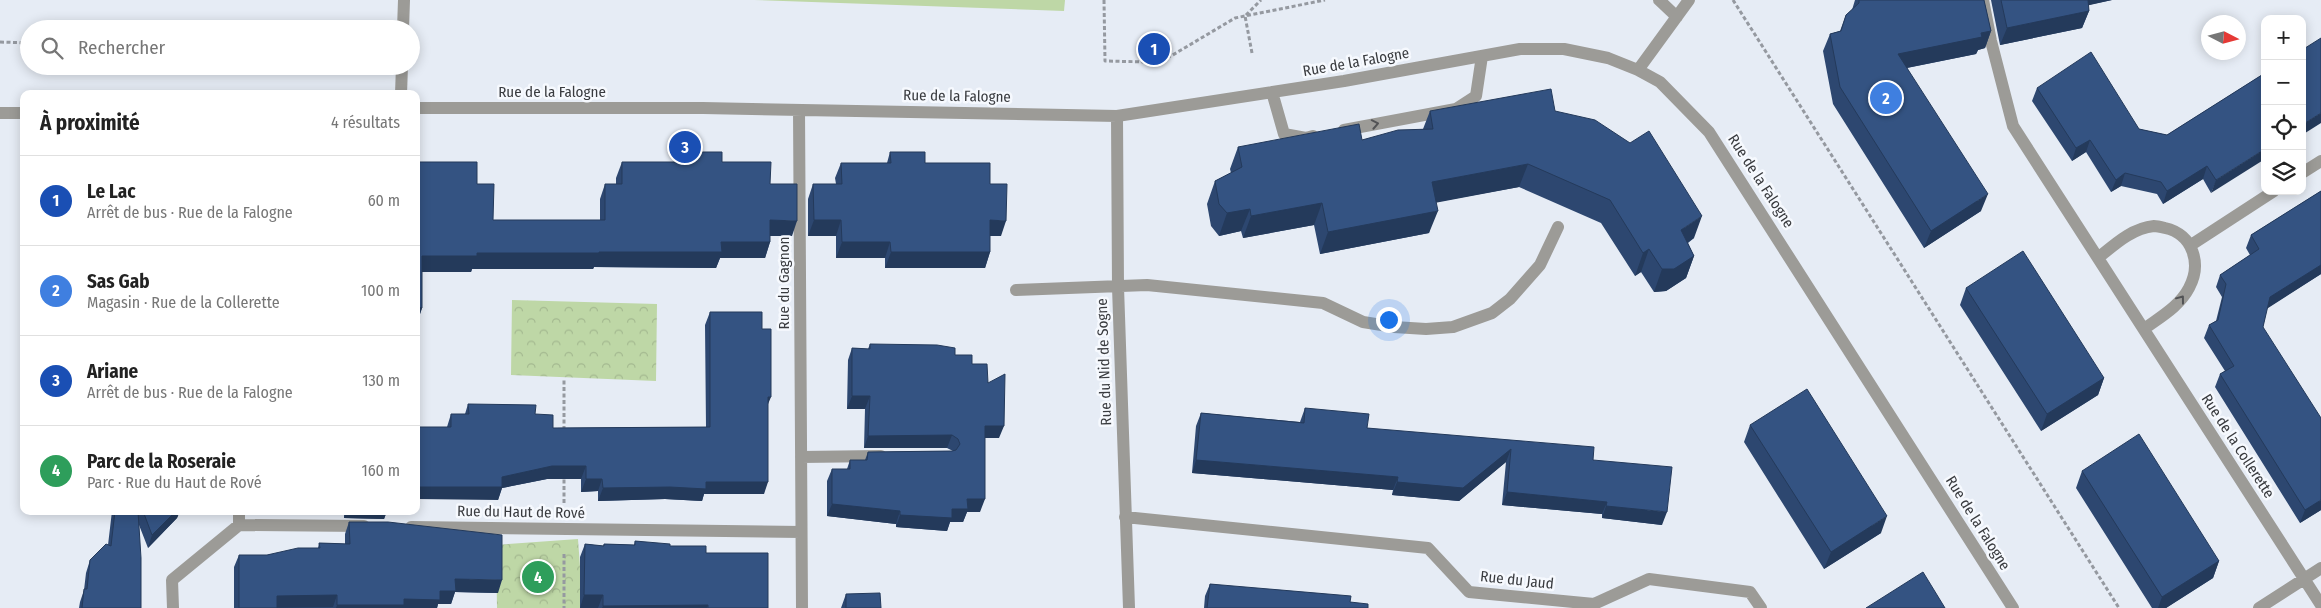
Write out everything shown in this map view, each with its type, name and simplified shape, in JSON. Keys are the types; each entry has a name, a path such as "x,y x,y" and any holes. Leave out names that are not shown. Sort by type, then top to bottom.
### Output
{"street":[{"path":"403,20 404,0"},
{"path":"1659,0 1677,17"},
{"path":"1638,70 1689,0"},
{"name":"Rue de la Collerette","path":"1984,0 1991,41 2013,126 2321,605"},
{"name":"Rue de la Falogne","path":"420,108 799,110 1117,116 1272,92 1520,49 1564,49 1608,58 1638,70 1660,82 1709,132 2013,608"},
{"path":"1272,92 1284,134 1306,138 1456,109 1476,96 1482,56"},
{"path":"402,75 402,90"},
{"name":"Rue du Gagnon","path":"799,110 802,608"},
{"path":"0,113 20,113"},
{"name":"Rue du Nid de Sogne","path":"1117,116 1118,287 1129,608"},
{"path":"2306,170 2321,161"},
{"path":"2191,244 2268,195"},
{"path":"2098,258 2132,233 2155,226 2171,229 2191,244 2194,269 2189,288 2177,305 2144,330"},
{"path":"1016,290 1146,285 1323,303 1362,322 1426,330 1453,327 1492,313 1510,299 1540,265 1558,227"},
{"path":"801,457 889,456"},
{"path":"239,515 239,525"},
{"name":"Rue du Jaud","path":"1125,517 1428,548 1469,592 1594,604 1649,579 1750,592 1760,608"},
{"path":"173,608 172,580 239,525 377,526"},
{"name":"Rue du Haut de Rové","path":"397,526 801,532"},
{"path":"2259,608 2321,568"}],"path":[{"path":"1104,0 1105,61 1150,62 1171,56 1235,18 1325,0"},
{"path":"1245,16 1261,0"},
{"path":"1733,0 2118,608"},
{"path":"1245,16 1252,53"},
{"path":"0,42 20,43"},
{"path":"564,378 564,438"},
{"path":"564,468 564,608"}],"green space":[{"path":"754,0 1065,0 1064,11"},
{"path":"512,300 657,304 656,381 511,375"},
{"path":"578,539 583,608 497,608 496,545"}],"building":[{"path":"1859,0 1984,0 1991,31 1981,33 1982,37 1898,54 1988,194 1931,231 1840,87 1830,34 1841,31 1846,15 1859,3"},
{"path":"2001,0 2088,0 2089,11 2007,28"},
{"path":"2321,38 2321,113 2306,122 2306,60 2306,47"},
{"path":"2091,52 2139,129 2167,135 2261,76 2261,152 2216,180 2207,166 2167,191 2161,182 2125,173 2116,180 2090,140 2076,148 2037,88"},
{"path":"1551,89 1555,111 1595,120 1630,143 1649,131 1702,216 1681,230 1694,256 1674,269 1662,269 1649,249 1643,253 1610,200 1528,164 1432,182 1438,211 1328,232 1322,203 1251,216 1250,209 1227,213 1219,204 1215,181 1242,167 1238,147 1359,124 1362,140 1398,130 1433,129 1430,111"},
{"path":"687,152 722,152 722,162 771,162 770,184 797,184 797,221 770,220 770,242 721,242 722,252 477,253 477,256 422,256 422,308 420,308 420,162 477,162 477,184 494,184 493,220 605,220 605,184 622,184 622,162 688,162"},
{"path":"890,152 925,152 925,163 990,163 990,184 1007,184 1006,221 990,220 990,252 891,252 890,242 842,242 841,220 814,220 813,184 842,184 841,163 891,163"},
{"path":"2321,191 2321,265 2270,297 2263,327 2321,418 2321,500 2305,510 2220,374 2234,366 2209,325 2218,320 2226,284 2220,275 2259,249 2251,235"},
{"path":"2023,251 2104,378 2047,414 1966,288"},
{"path":"710,312 762,312 762,329 771,329 771,397 768,397 768,482 706,482 706,489 670,487 603,488 602,479 586,479 586,466 552,466 502,477 502,487 420,487 420,427 451,427 451,414 469,414 468,404 536,405 535,414 553,415 553,428 710,427"},
{"path":"870,344 937,345 955,348 955,355 972,355 972,364 987,364 988,383 1005,374 1004,426 985,426 985,499 967,499 968,509 952,509 952,518 900,515 900,511 832,504 832,469 850,469 850,460 867,460 868,452 952,451 956,450 960,444 958,439 952,435 868,436 870,396 852,396 852,348 870,349"},
{"path":"1807,389 1887,516 1831,552 1750,425"},
{"path":"1305,408 1369,414 1367,428 1594,447 1593,460 1672,467 1667,512 1606,506 1607,502 1507,492 1511,449 1463,488 1397,482 1398,477 1196,460 1201,413 1304,423"},
{"path":"2139,434 2219,561 2162,597 2082,471"},
{"path":"115,515 138,515 141,608 82,608 84,589 87,589 90,560 106,544 111,546"},
{"path":"144,515 172,515 152,535"},
{"path":"349,522 388,522 502,535 502,580 455,579 456,591 440,591 440,600 404,599 404,605 337,605 337,595 277,596 277,608 239,608 239,555 267,555 298,548 320,548 319,543 350,544"},
{"path":"635,541 670,544 670,546 706,546 706,553 768,553 768,608 708,608 708,605 603,606 603,595 584,595 585,544 604,546 604,544 635,545"},
{"path":"1923,572 1945,608 1866,608"},
{"path":"1210,584 1351,596 1350,602 1368,604 1368,608 1207,608"},
{"path":"880,593 881,608 846,608 846,594"}],"place":[{"name":"Le Lac","path":"1154,49"},
{"name":"Sas Gab","path":"1886,98"},
{"name":"Ariane","path":"685,147"},
{"name":"Parc de la Roseraie","path":"538,577"}]}
